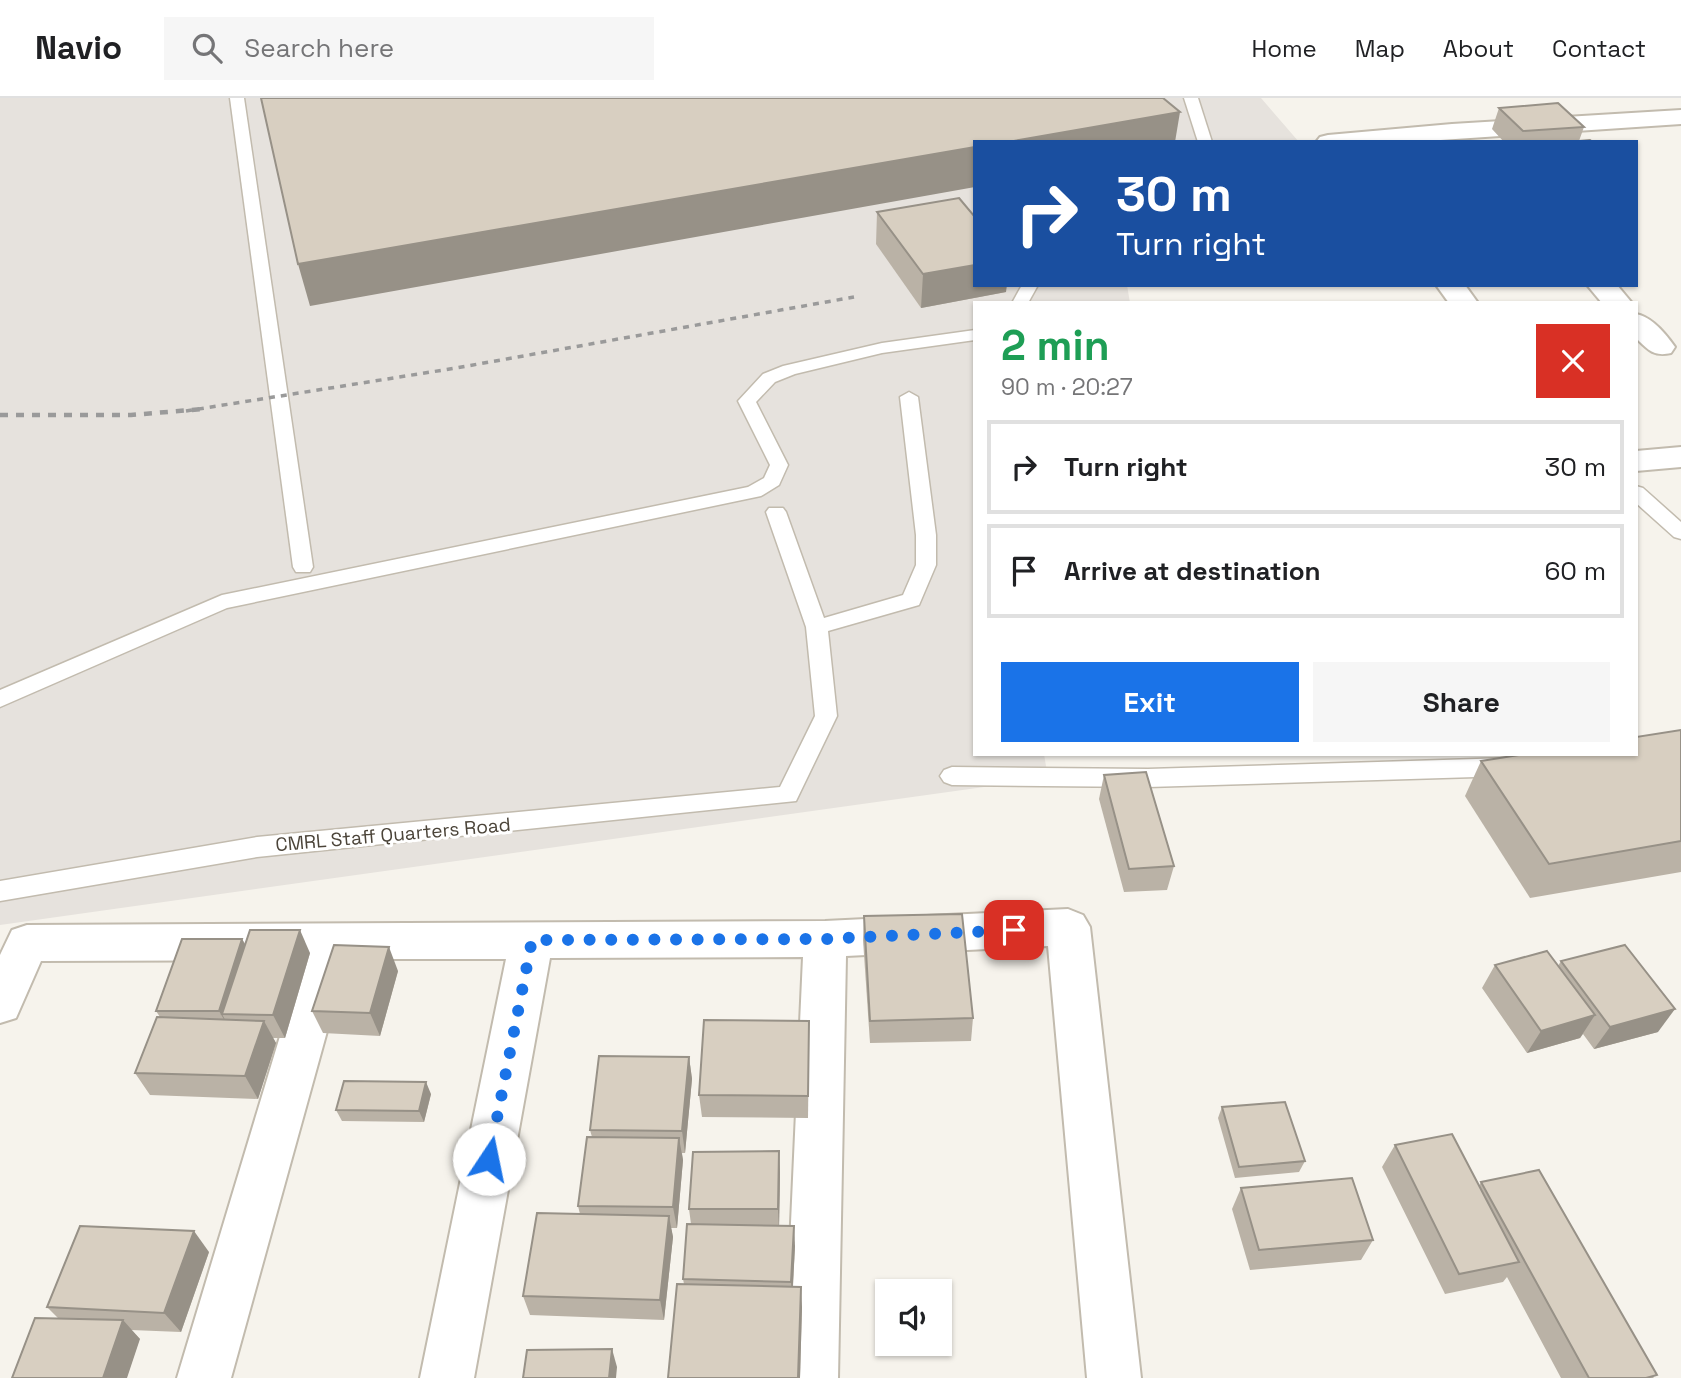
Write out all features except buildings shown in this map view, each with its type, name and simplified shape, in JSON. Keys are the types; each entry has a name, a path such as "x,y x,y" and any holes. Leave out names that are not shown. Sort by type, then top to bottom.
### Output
{"street":[{"path":"1371,140 1457,136 1681,117"},
{"path":"1452,287 1463,301"},
{"path":"1603,287 1616,301"},
{"path":"1638,324 1661,347"},
{"path":"1638,461 1681,457"},
{"path":"0,1004 27,943 825,939 1069,927 1114,1378"},
{"path":"810,1378 825,939"},
{"path":"447,1378 532,940"},
{"path":"204,1378 330,941"}],"lane":[{"path":"237,98 303,567"},
{"path":"1191,98 1204,140"},
{"path":"0,699 222,602 754,492 772,481 779,465 747,401 769,378 789,370 882,348 973,335"},
{"path":"776,512 817,627 912,600 926,565 926,535 909,397"},
{"path":"1638,494 1681,533"},
{"name":"CMRL Staff Quarters Road","path":"0,891 257,847 788,795 826,716 817,627"},
{"path":"952,776 1147,778 1532,767"}],"shaded area":[{"path":"0,98 1261,98 1297,140 973,140 973,287 1127,287 1130,301 973,301 973,756 1044,756 1048,778 0,925"}],"railway":[{"path":"194,410 456,368 854,297"},
{"path":"194,410 203,409"},
{"path":"0,415 131,415 194,410"},
{"path":"186,411 194,410"}],"route":[{"path":"489,1159 532,940 825,939 1014,930"}]}
